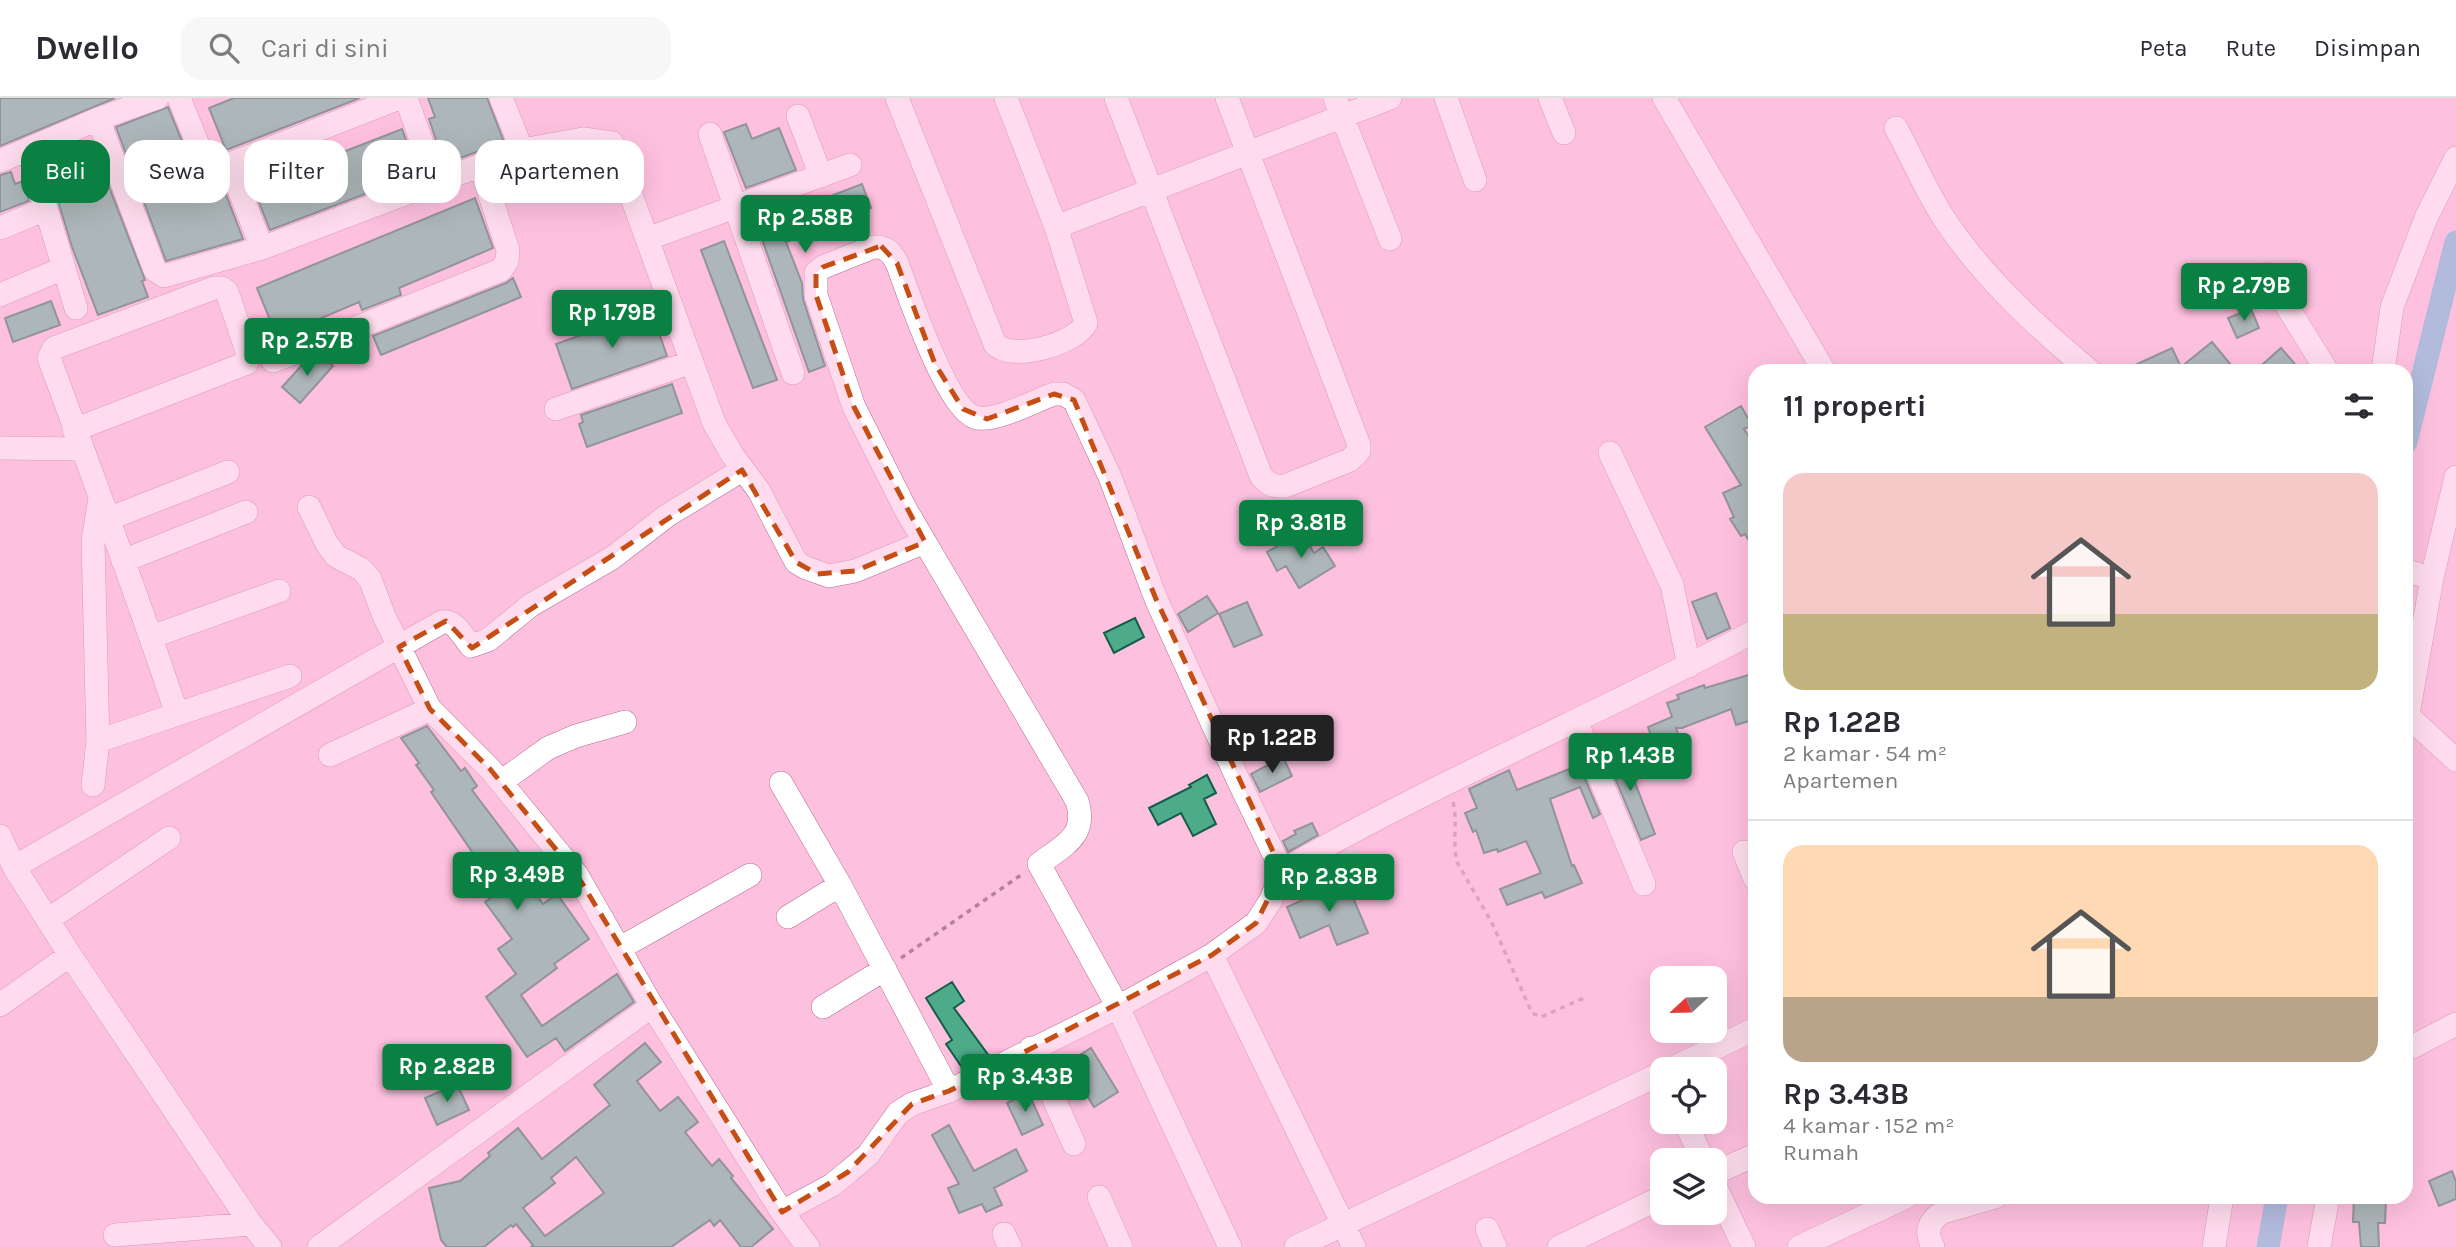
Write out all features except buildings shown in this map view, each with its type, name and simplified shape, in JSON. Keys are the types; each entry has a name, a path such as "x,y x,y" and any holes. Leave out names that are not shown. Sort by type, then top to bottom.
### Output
{"street":[{"path":"49,140 158,98"},
{"path":"179,98 196,140"},
{"path":"230,164 399,98"},
{"path":"406,98 421,140"},
{"path":"501,98 518,140"},
{"path":"897,98 991,335 999,348 1012,352 1051,345 1071,338 1083,330 1086,323 1056,227 1006,98"},
{"path":"1116,98 1261,476 1276,487 1303,480 1350,460 1359,451 1359,445 1227,98"},
{"path":"1056,227 1247,152 1338,106 1390,98"},
{"path":"1446,98 1475,180"},
{"path":"1550,98 1564,133"},
{"path":"1664,98 1820,364"},
{"path":"1338,106 1390,239"},
{"path":"797,116 821,176"},
{"path":"99,119 155,270 164,276 262,248 381,203"},
{"path":"1896,128 1945,219 1965,247 1987,273 2082,364"},
{"path":"710,134 793,373"},
{"path":"0,161 21,152"},
{"path":"2384,364 2392,307 2426,218 2456,158"},
{"path":"647,239 850,165"},
{"path":"230,167 262,248"},
{"path":"44,203 76,308"},
{"path":"274,361 501,270 507,261 508,250 493,203"},
{"path":"634,203 714,423 742,470 759,491 796,562 829,576 855,571 925,542"},
{"path":"0,228 46,209"},
{"path":"1230,1247 1118,1007 1040,864 1080,828 1081,813 1077,801 925,542 854,407 816,295 816,273 823,267 873,247 881,246 890,252 897,263 935,363 963,410 973,417 987,419 1054,394 1063,394 1074,400 1110,477 1156,599 1238,782 1282,871"},
{"path":"0,295 64,268"},
{"path":"2267,274 2324,364"},
{"path":"0,448 78,439 247,363 249,357 225,290 214,288 54,348 49,358 78,439 151,637 177,714"},
{"path":"556,409 692,362"},
{"path":"1610,453 1672,584 1689,666"},
{"path":"14,867 446,621 453,624 470,645 476,646 488,640 531,605 612,558 668,515 742,470"},
{"path":"108,519 228,472"},
{"path":"2413,687 2432,578 2456,477"},
{"path":"93,785 98,741 93,541 100,496"},
{"path":"309,508 336,556 361,569 370,579 384,616 430,709 501,782 577,875 652,1006 782,1212 808,1247"},
{"path":"123,561 246,512"},
{"path":"2413,573 2432,578"},
{"path":"151,637 279,591"},
{"path":"782,1212 832,1185 848,1172 868,1155 898,1113 912,1104 949,1091 1118,1007 1212,955 1256,923 1272,900 1282,871 1349,832 1748,635"},
{"path":"98,741 290,676"},
{"path":"330,755 430,709"},
{"path":"1576,721 1644,884"},
{"path":"501,782 548,748 576,736 625,722"},
{"path":"2413,726 2456,760"},
{"path":"781,783 840,885 949,1091"},
{"path":"0,836 14,867 70,955 251,1224 270,1247"},
{"path":"49,919 169,838"},
{"path":"1744,852 1748,862"},
{"path":"620,948 750,876"},
{"path":"788,917 840,885"},
{"path":"0,1005 70,955"},
{"path":"1212,955 1353,1247"},
{"path":"823,1007 885,969"},
{"path":"319,1247 652,1006"},
{"path":"2413,1046 2456,1024"},
{"path":"1696,1057 1748,1032"},
{"path":"1031,1048 1074,1144"},
{"path":"1296,1247 1650,1080"},
{"path":"1727,1167 1748,1157"},
{"path":"1099,1197 1121,1247"},
{"path":"1559,1247 1650,1204"},
{"path":"1799,1247 1891,1204"},
{"path":"1933,1247 1928,1233 1935,1216 1970,1204"},
{"path":"2214,1247 2221,1204"},
{"path":"2319,1247 2327,1204"},
{"path":"1727,1211 1744,1247"},
{"path":"115,1235 251,1224"}],"path":[{"path":"1449,783 1456,813 1454,845 1457,862 1492,923 1530,1009 1535,1016 1541,1017 1584,998"},
{"path":"885,969 1040,864"}],"highlighted area":[{"path":"881,246 897,263 935,364 963,409 987,419 1054,394 1074,400 1156,599 1282,871 1256,923 1212,955 949,1091 912,1104 848,1172 782,1212 577,875 490,769 430,709 399,647 446,621 472,648 742,470 796,562 817,574 855,571 925,542 854,407 816,295 816,273 823,267"}],"waterway":[{"path":"2413,414 2456,242"},
{"path":"2268,1247 2276,1204"}]}
